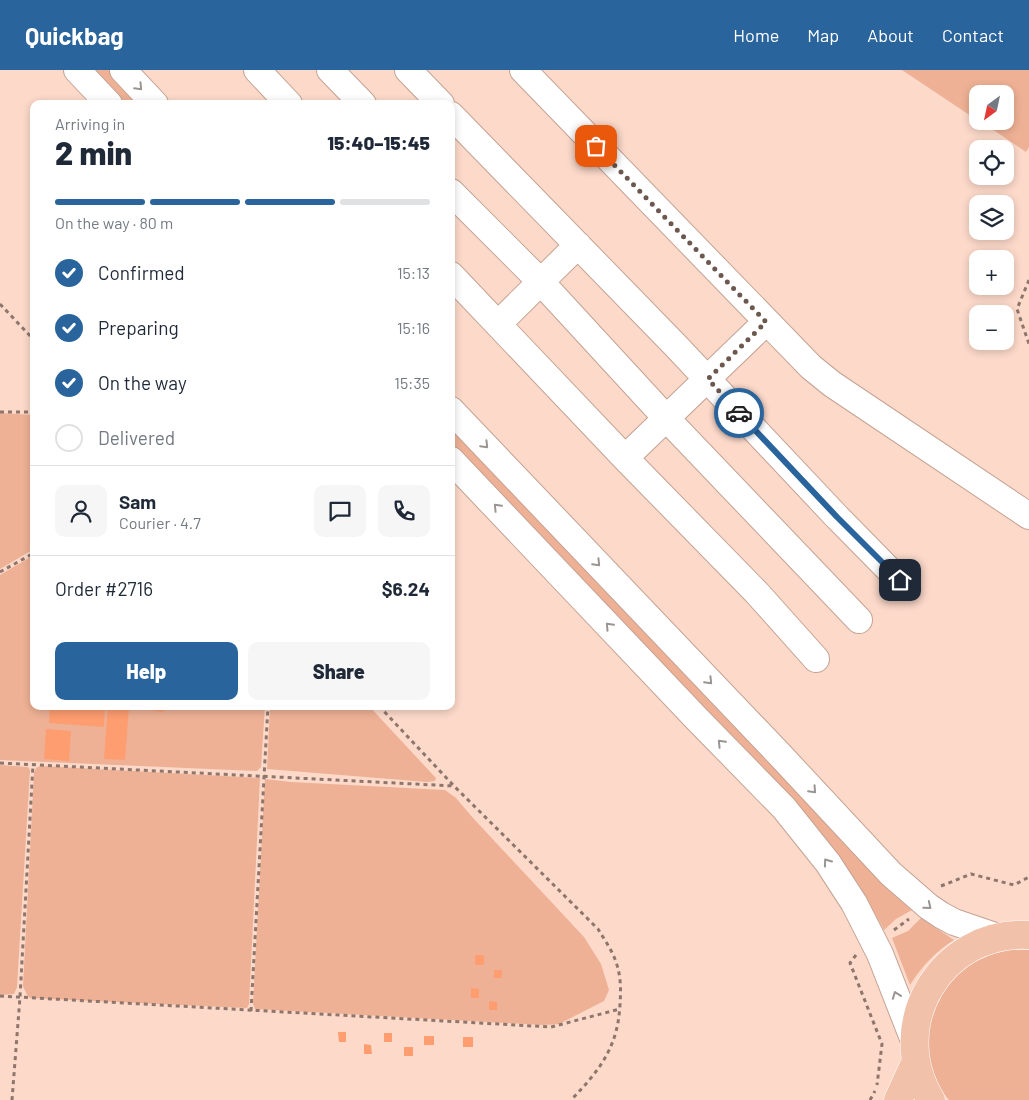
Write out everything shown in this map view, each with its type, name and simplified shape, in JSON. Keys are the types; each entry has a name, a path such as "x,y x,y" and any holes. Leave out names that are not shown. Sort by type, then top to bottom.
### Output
{"main road":[{"path":"898,1100 915,1051 918,1012 930,986 948,964 971,947 1016,932"},
{"path":"915,1051 921,1080 931,1100"}],"street":[{"path":"77,70 105,100"},
{"path":"123,70 151,100"},
{"path":"257,70 285,100"},
{"path":"330,70 359,100"},
{"path":"408,70 437,100"},
{"path":"524,70 811,367 832,384 1029,516"},
{"path":"455,118 708,379 837,517 900,580"},
{"path":"455,196 540,281 667,419 859,620"},
{"path":"498,324 578,244"},
{"path":"455,279 625,458 757,593 816,660"},
{"path":"625,458 766,322"},
{"path":"455,414 891,874 928,907 954,922 1016,932"},
{"path":"455,464 784,808 828,863 854,903 880,954 915,1051"}],"path":[{"path":"1029,280 1016,309 1029,344"},
{"path":"0,304 30,336"},
{"path":"0,412 30,412"},
{"path":"0,572 30,555"},
{"path":"251,1011 268,710"},
{"path":"383,710 454,786 598,929 608,944 616,962 621,986 619,1023 611,1046 598,1069 571,1100"},
{"path":"0,763 454,786"},
{"path":"12,1100 20,997 33,765"},
{"path":"940,887 971,874 1014,885 1029,877"},
{"path":"887,935 903,925 916,913"},
{"path":"856,955 850,963 882,1044 876,1089 870,1100"},
{"path":"0,996 551,1027 620,1009"}],"shaded area":[{"path":"92,70 109,70 137,100 120,100"},
{"path":"902,70 1029,70 1029,147 1026,152 1014,144 1014,140 1008,140 993,130 1014,130 1014,85 969,85 969,115"},
{"path":"0,413 30,415 30,551 0,569"},
{"path":"455,429 912,910 896,919 884,930 857,882 822,834 730,735 455,448"},
{"path":"30,557 30,710 265,710 261,767 257,771 0,760 0,575"},
{"path":"270,710 373,710 436,778 435,781 427,782 267,769"},
{"path":"0,765 28,767 30,770 17,987 14,994 0,995"},
{"path":"40,766 260,778 249,1004 247,1008 30,998 27,995 23,986 34,773 36,768"},
{"path":"265,779 445,790 456,798 584,937 601,964 609,990 604,1001 559,1024 543,1025 255,1009 253,1004"},
{"path":"921,918 954,940 929,960 910,985 892,938 908,931"},
{"path":"1010,950 1029,950 1029,1100 949,1100 938,1084 931,1066 928,1047 934,1009 943,992 955,977 970,965 989,956"}],"building":[{"path":"50,710 105,710 104,727 49,723"},
{"path":"108,710 129,710 125,760 104,759"},
{"path":"46,729 71,731 69,761 44,759"},
{"path":"475,955 484,955 484,965 475,965"},
{"path":"494,970 502,970 502,978 494,978"},
{"path":"471,988 479,989 479,998 471,998"},
{"path":"489,1001 497,1002 497,1010 489,1010"},
{"path":"338,1032 346,1032 346,1042 339,1042"},
{"path":"384,1033 392,1033 392,1042 384,1042"},
{"path":"424,1036 434,1036 434,1045 424,1045"},
{"path":"463,1037 473,1037 473,1047 463,1047"},
{"path":"364,1044 371,1045 372,1054 364,1054"},
{"path":"404,1047 413,1047 413,1056 404,1056"}],"way so far":[{"path":"596,146 766,322 708,379 739,413"}],"route":[{"path":"739,413 837,517 900,580"}]}
